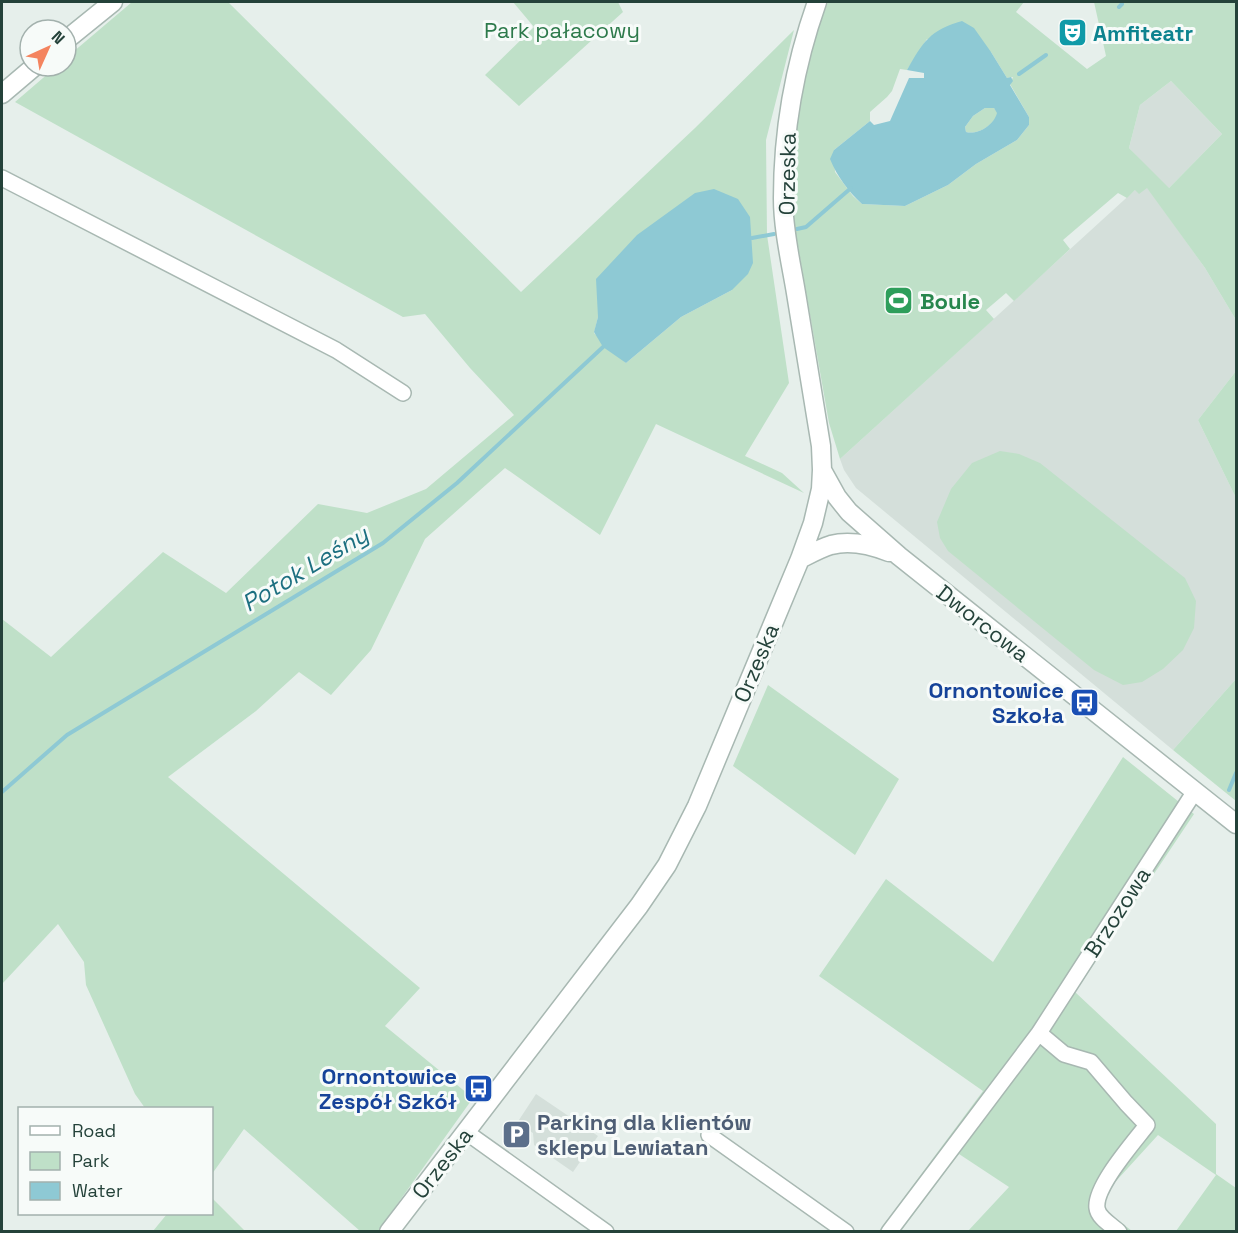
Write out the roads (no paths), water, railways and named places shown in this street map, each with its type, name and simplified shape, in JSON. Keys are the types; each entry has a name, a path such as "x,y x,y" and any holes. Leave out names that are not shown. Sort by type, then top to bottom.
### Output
{"street":[{"path":"78,30 112,2"},
{"name":"Orzeska","path":"389,1232 668,865 697,806 800,559 816,515 821,489 821,446 783,201 790,107 808,28 817,2"},
{"path":"2,94 21,78"},
{"path":"2,178 336,350 403,393"},
{"name":"Dworcowa","path":"822,470 837,497 852,515 899,556 1236,824"},
{"path":"834,507 852,515 858,528 855,536 843,543 833,541 823,534 816,515 834,507"},
{"name":"Dworcowa","path":"800,559 843,543 863,544 899,556"},
{"name":"Brzozowa","path":"889,1232 1039,1033 1195,791"},
{"path":"1039,1033 1064,1054 1091,1062 1147,1125 1111,1172 1099,1194 1097,1209 1100,1215 1119,1232"},
{"path":"466,1132 606,1232"},
{"path":"709,1136 846,1232"}],"water":[{"path":"962,21 974,28 1007,78 1011,77 1013,81 1010,85 1029,117 1029,125 1017,140 976,164 948,185 905,206 862,204 843,183 833,165 830,159 834,150 870,121 874,125 890,121 909,78 924,78 924,73 907,70 918,52 928,38","holes":["985,108 994,108 997,113 989,125 975,132 966,132 965,127 973,116"]},
{"path":"714,189 738,199 750,217 753,263 748,274 732,290 681,317 626,363 603,347 594,332 598,317 596,279 637,235 695,193"}],"waterway":[{"path":"1119,7 1122,4"},
{"path":"1019,74 1046,55"},
{"path":"797,229 806,227 851,188"},
{"path":"752,238 774,234"},
{"name":"Potok Leśny","path":"2,792 67,735 383,543 457,483 603,347"},
{"path":"1229,790 1236,773"}],"place":[{"name":"Amfiteatr","path":"1072,33"},
{"name":"Boule","path":"899,301"},
{"name":"Ornontowice Szkoła","path":"1085,703"},
{"name":"Ornontowice Zespół Szkół","path":"478,1089"},
{"name":"Parking dla klientów sklepu Lewiatan","path":"516,1135"}],"park label":[{"name":"Park pałacowy","path":"562,30"}]}
